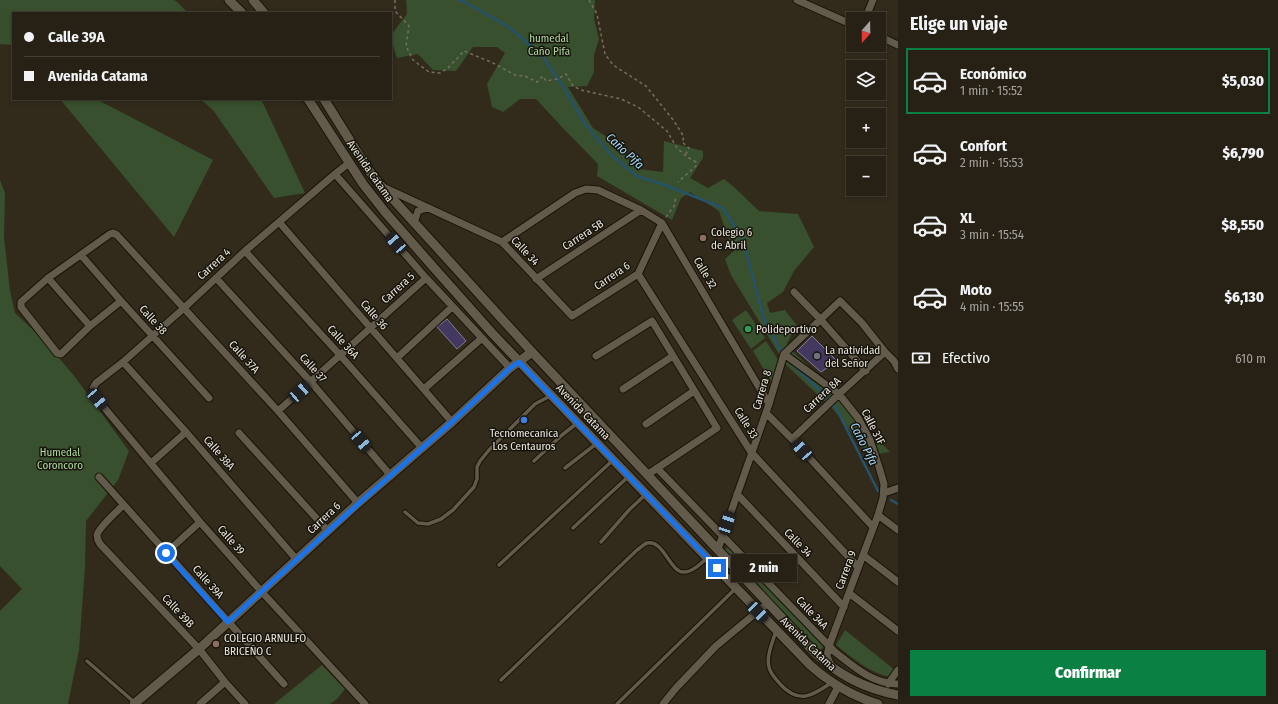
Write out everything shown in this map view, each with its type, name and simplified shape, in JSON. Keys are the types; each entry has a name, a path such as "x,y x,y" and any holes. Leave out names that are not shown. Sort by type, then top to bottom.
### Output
{"main road":[{"path":"229,0 241,12"},
{"path":"253,0 263,12"},
{"name":"Avenida Catama","path":"309,100 349,164 385,212 519,362 810,665 835,685 859,697 878,704"},
{"name":"Avenida Catama","path":"325,100 356,151 381,186 532,352 814,652 832,668 847,678 881,692 898,695"},
{"name":"Carrera 6","path":"135,704 199,649 261,591 452,422 510,368 532,352"}],"street":[{"path":"797,0 846,22"},
{"path":"868,12 873,0"},
{"path":"886,39 898,45"},
{"name":"Carrera 4","path":"96,383 123,362 184,308 245,251 335,174 349,164"},
{"path":"335,174 452,307 510,368"},
{"name":"Calle 34","path":"381,186 502,242 572,316"},
{"name":"Calle 32","path":"502,242 575,193 590,188 598,190 641,210 662,223 769,404"},
{"path":"414,223 418,211 429,208"},
{"name":"Carrera 5B","path":"536,278 641,210"},
{"name":"Calle 36","path":"279,222 452,422"},
{"name":"Carrera 6","path":"572,316 638,274 662,223"},
{"name":"Calle 37A","path":"82,255 110,234 114,233 117,235 278,411 358,504"},
{"name":"Calle 36A","path":"245,251 422,448"},
{"path":"82,255 48,278 21,302 21,307 57,353 61,354 90,326 121,301"},
{"name":"Calle 38","path":"82,255 121,301 209,398"},
{"name":"Calle 33","path":"638,274 752,452 858,567"},
{"path":"48,278 90,326"},
{"name":"Calle 37","path":"216,278 311,382 390,476"},
{"name":"Carrera 5","path":"278,411 426,278"},
{"path":"794,292 866,371"},
{"path":"784,354 840,301 862,323 894,361 898,369"},
{"path":"397,358 452,307"},
{"path":"596,356 652,321 717,428 647,475"},
{"path":"424,389 482,338"},
{"name":"Carrera 8A","path":"792,439 885,352"},
{"name":"Carrera 8","path":"718,550 766,413 784,354"},
{"name":"Calle 31F","path":"784,354 839,394 858,418 870,440 884,484 884,493"},
{"path":"623,389 673,356"},
{"name":"Calle 38A","path":"123,362 297,560"},
{"name":"Calle 39","path":"96,383 94,394 97,399 200,522 365,704"},
{"path":"646,424 694,391"},
{"path":"766,413 792,439 873,528"},
{"path":"151,463 186,432"},
{"path":"239,433 328,531"},
{"name":"Calle 34A","path":"657,468 838,655 860,671 878,681 888,684 898,684"},
{"name":"Calle 39A","path":"99,477 284,684"},
{"path":"884,493 898,488"},
{"name":"Carrera 9","path":"832,668 828,656 829,646 878,515 884,493"},
{"name":"Calle 34","path":"737,494 844,607"},
{"name":"Calle 39B","path":"123,505 101,528 97,534 97,540 199,649 225,682 245,704"},
{"path":"878,515 898,530"},
{"path":"166,553 200,522"},
{"path":"863,555 898,582"},
{"path":"849,593 898,631"},
{"path":"663,704 716,646 768,603"},
{"path":"888,684 898,670"},
{"path":"200,704 225,682"},
{"path":"829,704 835,685"}],"lane":[{"path":"405,512 418,524 428,524 441,519 453,510 474,487 477,479 477,467 480,460 535,404 551,395"},
{"path":"534,461 577,423"},
{"path":"565,468 597,443"},
{"path":"499,565 613,460"},
{"path":"573,528 629,477"},
{"path":"601,542 646,494"},
{"path":"501,680 646,543 651,542 659,546 680,572 691,571 707,558"},
{"path":"617,704 736,588"},
{"path":"776,630 769,658 769,667 772,674 787,692 795,697 802,698 835,685"},
{"path":"87,661 135,704"}],"path":[{"path":"395,0 394,11 409,26 406,46 413,60 429,72 440,74 448,68 464,51 491,62 515,75 525,76 537,82 543,76 546,82 558,79 566,74 573,86 581,90 621,99 638,107 667,131 685,156 696,162 696,166 678,182"},
{"path":"589,0 597,14 605,54 613,65 646,86 674,121 684,137 682,142 689,148 685,156"},
{"path":"662,223 674,206 676,197"}],"green space":[{"path":"0,0 174,0 187,12 12,12 12,45 0,44"},
{"name":"humedal Caño Pifa","path":"406,0 595,0 594,19 599,39 594,55 594,72 587,86 568,87 593,128 610,139 638,169 663,172 664,141 703,151 703,158 690,178 708,188 724,179 759,211 798,214 814,247 794,271 783,292 767,303 770,313 785,310 798,327 792,333 787,344 791,350 856,409 870,432 890,452 876,454 876,464 833,409 785,364 731,275 725,259 735,250 728,238 719,211 690,192 681,198 672,220 597,176 598,164 536,99 520,99 503,112 492,107 487,84 505,53 497,47 473,47 456,71 433,70 418,54 397,58 392,42 392,34 407,14"},
{"path":"61,100 98,100 213,160 174,237"},
{"path":"201,100 261,100 305,193 274,198 213,110"},
{"name":"Humedal Coroncoro","path":"0,180 5,193 4,237 10,291 15,313 43,339 75,377 129,451 118,480 86,521 85,566 79,650 68,704 0,704 0,611 22,589 0,566"},
{"name":"Polideportivo","path":"746,310 765,338 751,349 732,320"},
{"path":"766,341 782,366 776,390 753,351"},
{"path":"730,545 825,644 819,653 724,551"},
{"path":"845,630 896,671 892,677 876,673 869,669 836,645"},
{"path":"322,665 345,689 337,699 330,704 274,704"}],"building":[{"path":"447,319 466,341 457,349 437,327"},
{"name":"La natividad del Señor","path":"812,336 837,361 821,372 797,351"}],"waterway":[{"name":"Caño Pifa","path":"459,0 509,27 543,57 564,88 585,124 612,156 637,176 665,185 723,208 742,237 764,319 783,355"},
{"name":"Caño Pifa","path":"792,364 828,398"},
{"name":"Caño Pifa","path":"834,404 878,491"},
{"name":"Caño Pifa","path":"891,500 898,504"}],"place":[{"name":"Colegio 6 de Abril","path":"703,238"},
{"name":"Polideportivo","path":"748,329"},
{"name":"La natividad del Señor","path":"817,356"},
{"name":"Tecnomecanica Los Centauros","path":"524,420"},
{"name":"COLEGIO ARNULFO BRICEÑO C","path":"216,644"}],"route":[{"path":"166,553 228,622 358,504 452,422 510,368 519,362 717,568"}]}
